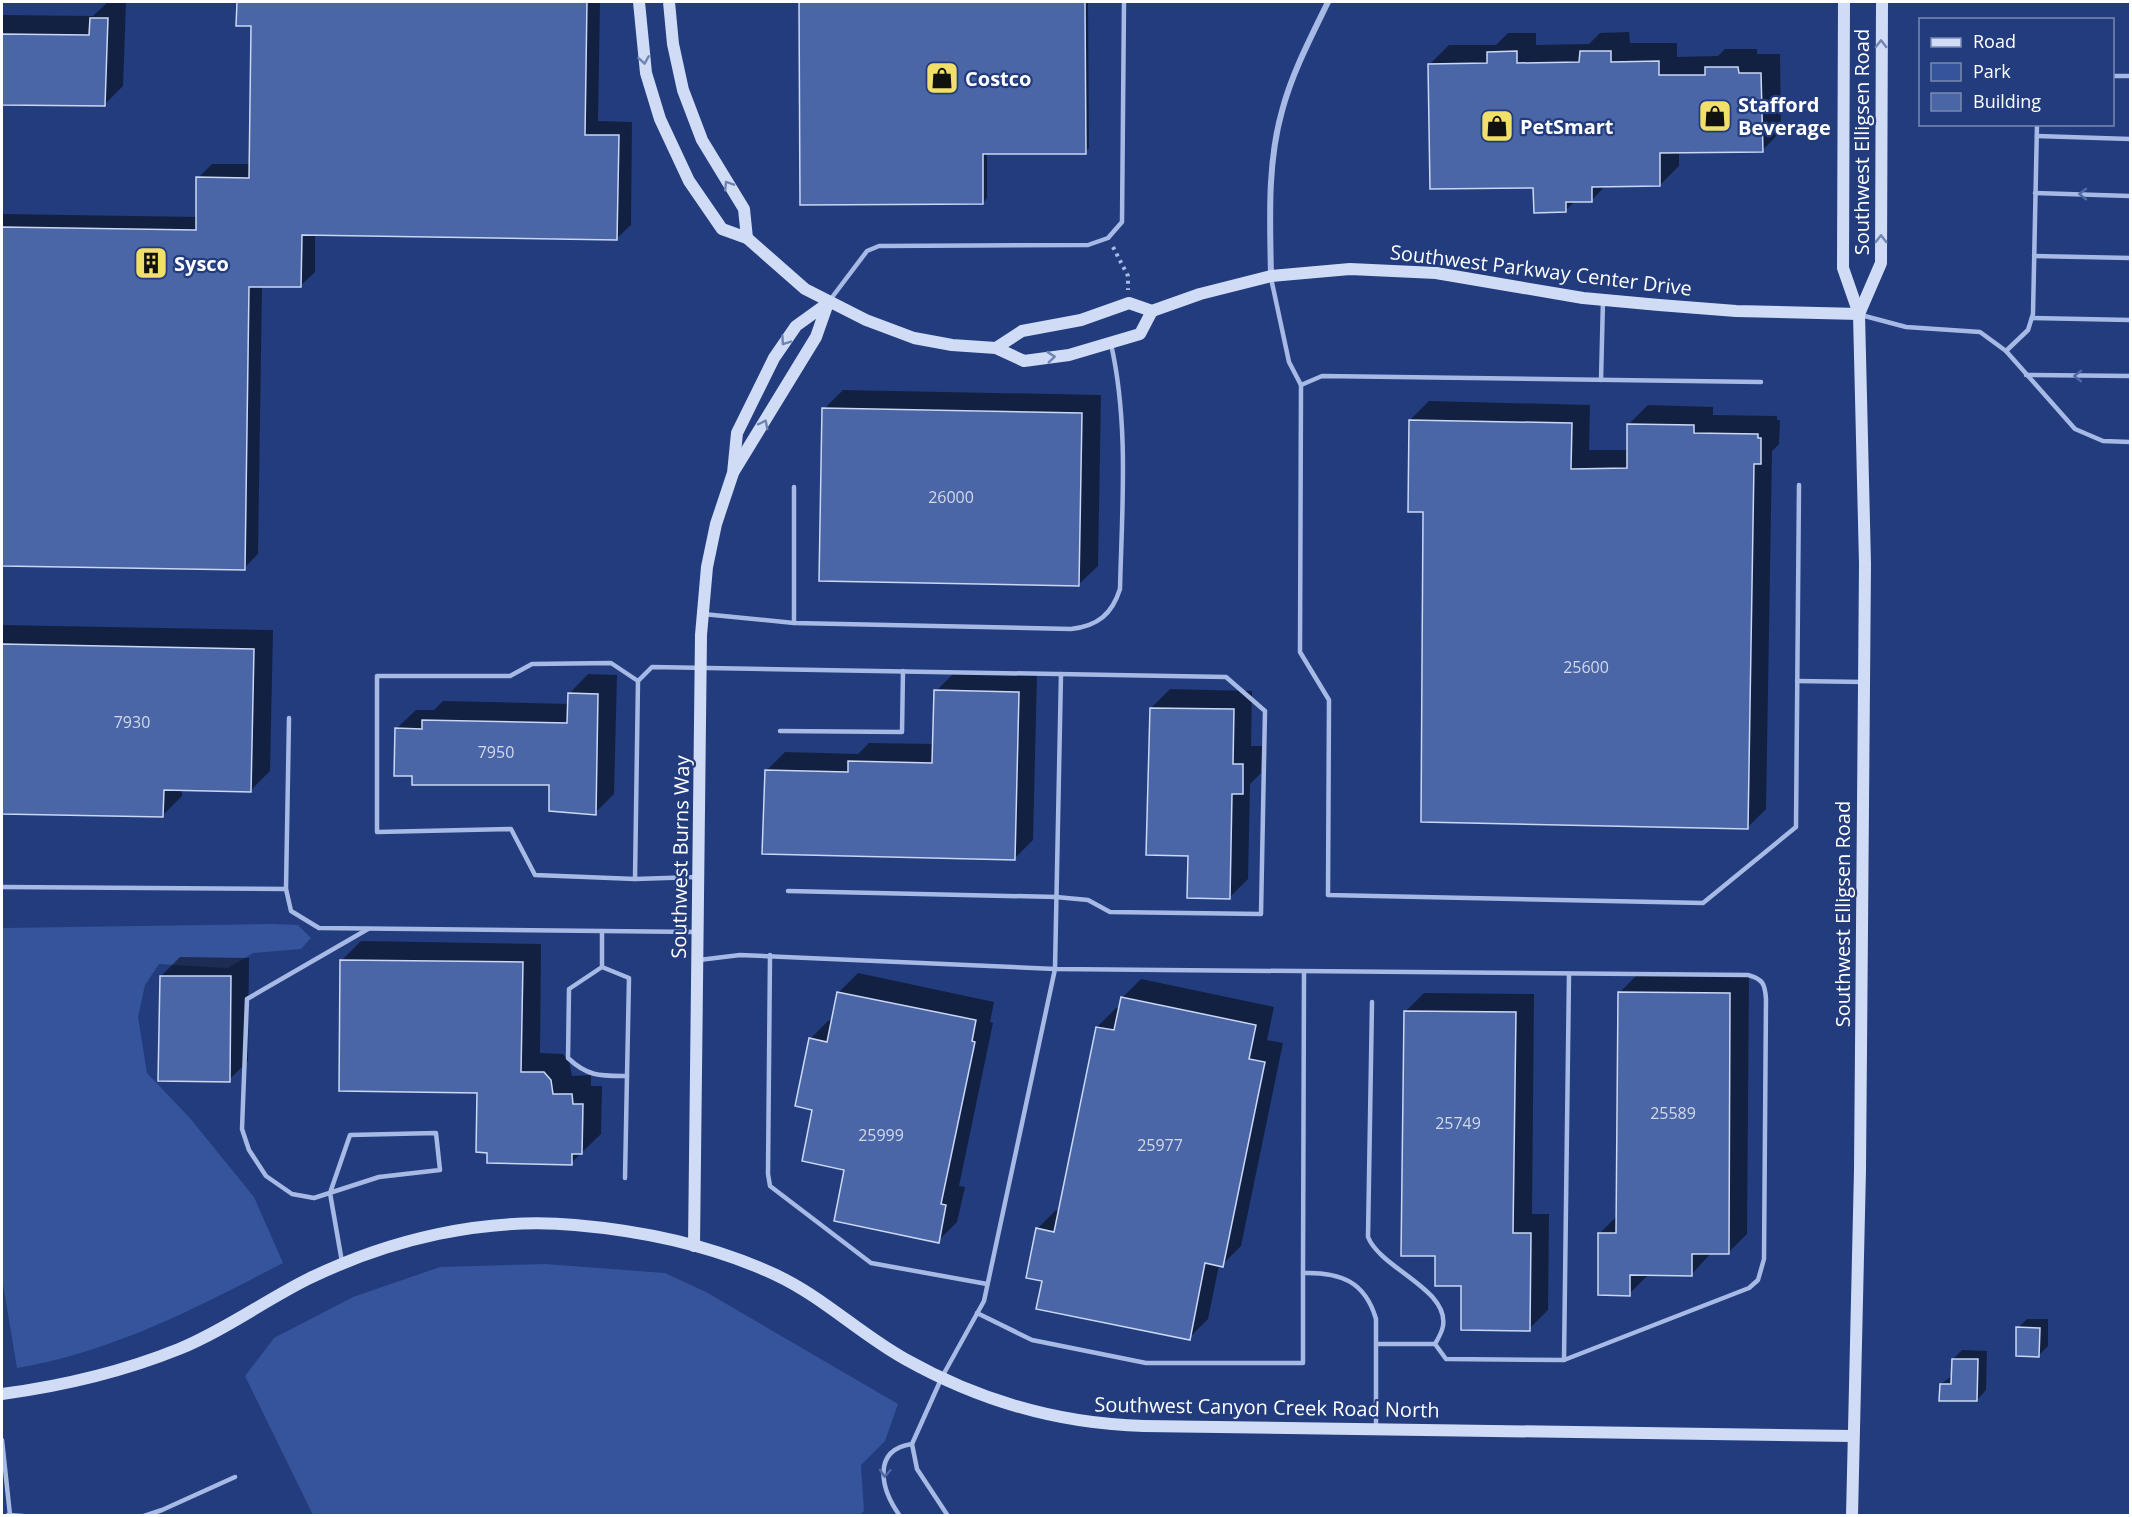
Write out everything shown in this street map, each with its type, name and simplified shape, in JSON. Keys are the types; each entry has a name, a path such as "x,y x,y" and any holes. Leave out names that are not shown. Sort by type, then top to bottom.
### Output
{"main road":[{"path":"639,2 646,73 660,119 677,158 703,203 722,229 747,238 787,275 828,303 914,338 952,345 996,348 1024,361 1069,356 1140,334 1152,311 1129,303 1081,320 1022,331 996,348"},
{"path":"669,2 673,44 683,90 706,149 744,209 747,238"},
{"name":"Southwest Elligsen Road","path":"1844,2 1843,267 1859,314 1865,564 1860,1170 1852,1515"},
{"name":"Southwest Elligsen Road","path":"1859,314 1881,263 1882,2"},
{"name":"Southwest Parkway Center Drive","path":"1152,311 1200,294 1271,276 1350,269 1406,271 1603,300 1736,311 1859,314"},
{"name":"Southwest Burns Way","path":"694,1246 702,614 707,567 716,524 733,473 737,433 774,358 796,326 828,303"},
{"name":"Southwest Burns Way","path":"733,473 816,337 828,303"},
{"name":"Southwest Canyon Creek Road North","path":"2,1394 74,1382 121,1370 180,1349 306,1280 342,1265 420,1239 450,1231 497,1225 571,1225 656,1236 694,1246 777,1275 904,1358 942,1377 1008,1404 1089,1423 1376,1430 1853,1436"}],"street":[{"path":"1271,276 1271,189 1281,112 1294,76 1328,2"}],"lane":[{"path":"828,303 867,251 879,246 1088,245 1108,238 1122,222 1124,2"},
{"path":"2114,76 2130,76"},
{"path":"2006,351 2028,330 2032,318 2037,126"},
{"path":"2037,136 2130,139"},
{"path":"2035,193 2130,196"},
{"path":"2034,256 2130,258"},
{"path":"1271,276 1289,362 1301,386 1300,652 1329,700 1328,895 1703,903 1796,827 1799,485"},
{"path":"1601,380 1603,300"},
{"path":"1859,314 1906,327 1980,332 2006,351 2075,429 2103,441 2130,442"},
{"path":"2032,318 2130,320"},
{"path":"702,614 794,623 1071,629 1087,627 1109,614 1120,589 1124,420 1119,380 1111,344"},
{"path":"2026,375 2130,376"},
{"path":"1301,386 1322,376 1761,382"},
{"path":"794,487 794,623"},
{"path":"638,681 611,663 532,664 510,676 377,676 377,832 511,830 535,874 635,879 699,877"},
{"path":"635,879 638,681 652,667 1226,677 1265,711 1261,914 1110,912 1088,900 1056,897 788,891"},
{"path":"780,731 902,732 903,671"},
{"path":"948,1515 917,1469 912,1444 942,1377 984,1301 1054,969 1061,674"},
{"path":"1797,681 1864,682"},
{"path":"289,718 286,889 291,911 319,928 699,932"},
{"path":"2,887 286,889"},
{"path":"342,1265 330,1193 350,1135 436,1133 440,1170 379,1177 330,1193 314,1198 292,1194 266,1176 249,1150 242,1129 247,999 369,929"},
{"path":"602,931 602,967"},
{"path":"699,960 741,955 770,955 1054,969 1748,975 1759,978 1765,985 1764,1247 1762,1270 1758,1280 1749,1288 1564,1360 1446,1359 1436,1344"},
{"path":"770,955 768,1174 770,1186 871,1263 987,1284"},
{"path":"602,967 570,989 568,1058 579,1068 593,1075 627,1076"},
{"path":"602,967 629,978 625,1178"},
{"path":"977,1313 1032,1340 1146,1363 1303,1363 1304,972"},
{"path":"1564,1360 1569,974"},
{"path":"1372,1002 1368,1237 1373,1250 1433,1297 1438,1304 1442,1311 1443,1327 1436,1344"},
{"path":"1303,1273 1326,1273 1346,1279 1358,1287 1372,1303 1376,1319 1377,1344 1376,1430"},
{"path":"1377,1344 1436,1344"},
{"path":"2,1440 8,1515 24,1515"},
{"path":"900,1515 885,1488 886,1459 898,1446 912,1444"},
{"path":"144,1515 164,1513 235,1477"}],"path":[{"path":"1108,238 1128,276"}],"green space":[{"path":"298,925 311,938 301,949 253,953 228,968 159,964 145,985 138,1017 147,1073 189,1117 254,1197 283,1263 154,1326 88,1351 17,1368 2,1278 2,928"},
{"path":"545,1264 665,1273 706,1292 898,1404 885,1441 861,1465 864,1511 859,1516 313,1515 245,1376 274,1338 353,1297 440,1267"}],"building":[{"name":"Sysco","path":"237,2 587,2 585,135 619,135 617,240 302,235 301,287 249,287 245,570 2,566 2,227 196,230 196,177 249,178 251,26 236,26"},
{"name":"Costco","path":"799,2 1085,2 1086,154 983,154 983,204 800,205"},
{"path":"90,18 108,18 105,106 2,105 2,34 89,35"},
{"path":"1517,51 1517,63 1579,62 1580,51 1611,51 1611,62 1659,61 1659,75 1705,75 1705,67 1738,67 1739,73 1761,73 1763,152 1660,153 1660,186 1592,187 1592,202 1566,202 1566,212 1534,213 1533,188 1430,189 1428,64 1487,63 1487,52"},
{"path":"822,408 1082,413 1079,586 819,581"},
{"path":"1409,420 1572,423 1571,469 1627,468 1627,424 1694,425 1694,433 1758,434 1758,438 1761,438 1761,464 1754,464 1748,829 1421,822 1423,512 1408,512"},
{"path":"2,644 254,649 251,792 164,790 163,817 2,814"},
{"path":"934,690 1019,692 1015,860 762,854 765,770 848,772 848,761 932,763"},
{"path":"568,693 598,694 596,815 549,811 549,785 412,785 412,776 394,776 395,728 422,729 422,720 567,723"},
{"path":"1150,708 1234,709 1233,764 1243,764 1243,794 1232,794 1230,899 1187,898 1188,856 1146,855"},
{"path":"340,960 523,962 521,1072 544,1072 551,1080 553,1094 572,1094 573,1104 583,1104 582,1154 572,1154 572,1165 487,1163 487,1153 476,1152 477,1093 339,1091"},
{"path":"160,976 231,976 230,1082 158,1081"},
{"path":"837,992 976,1020 972,1041 975,1042 941,1204 946,1205 939,1243 834,1221 844,1170 802,1161 812,1110 795,1106 809,1038 827,1042"},
{"path":"1618,992 1730,993 1729,1254 1692,1254 1692,1276 1630,1275 1630,1296 1598,1295 1598,1233 1616,1233"},
{"path":"1121,997 1256,1025 1249,1059 1265,1062 1223,1267 1205,1263 1190,1340 1036,1309 1042,1281 1026,1278 1036,1228 1054,1232 1096,1027 1114,1030"},
{"path":"1404,1011 1516,1012 1513,1233 1531,1233 1530,1331 1461,1330 1461,1286 1435,1286 1435,1256 1401,1256"},
{"path":"2016,1327 2040,1328 2039,1357 2016,1356"},
{"path":"1952,1359 1978,1359 1977,1401 1939,1401 1940,1384 1951,1384"}],"place":[{"name":"Costco","path":"942,78"},
{"name":"Stafford Beverage","path":"1715,116"},
{"name":"PetSmart","path":"1497,126"},
{"name":"Sysco","path":"151,263"}]}
